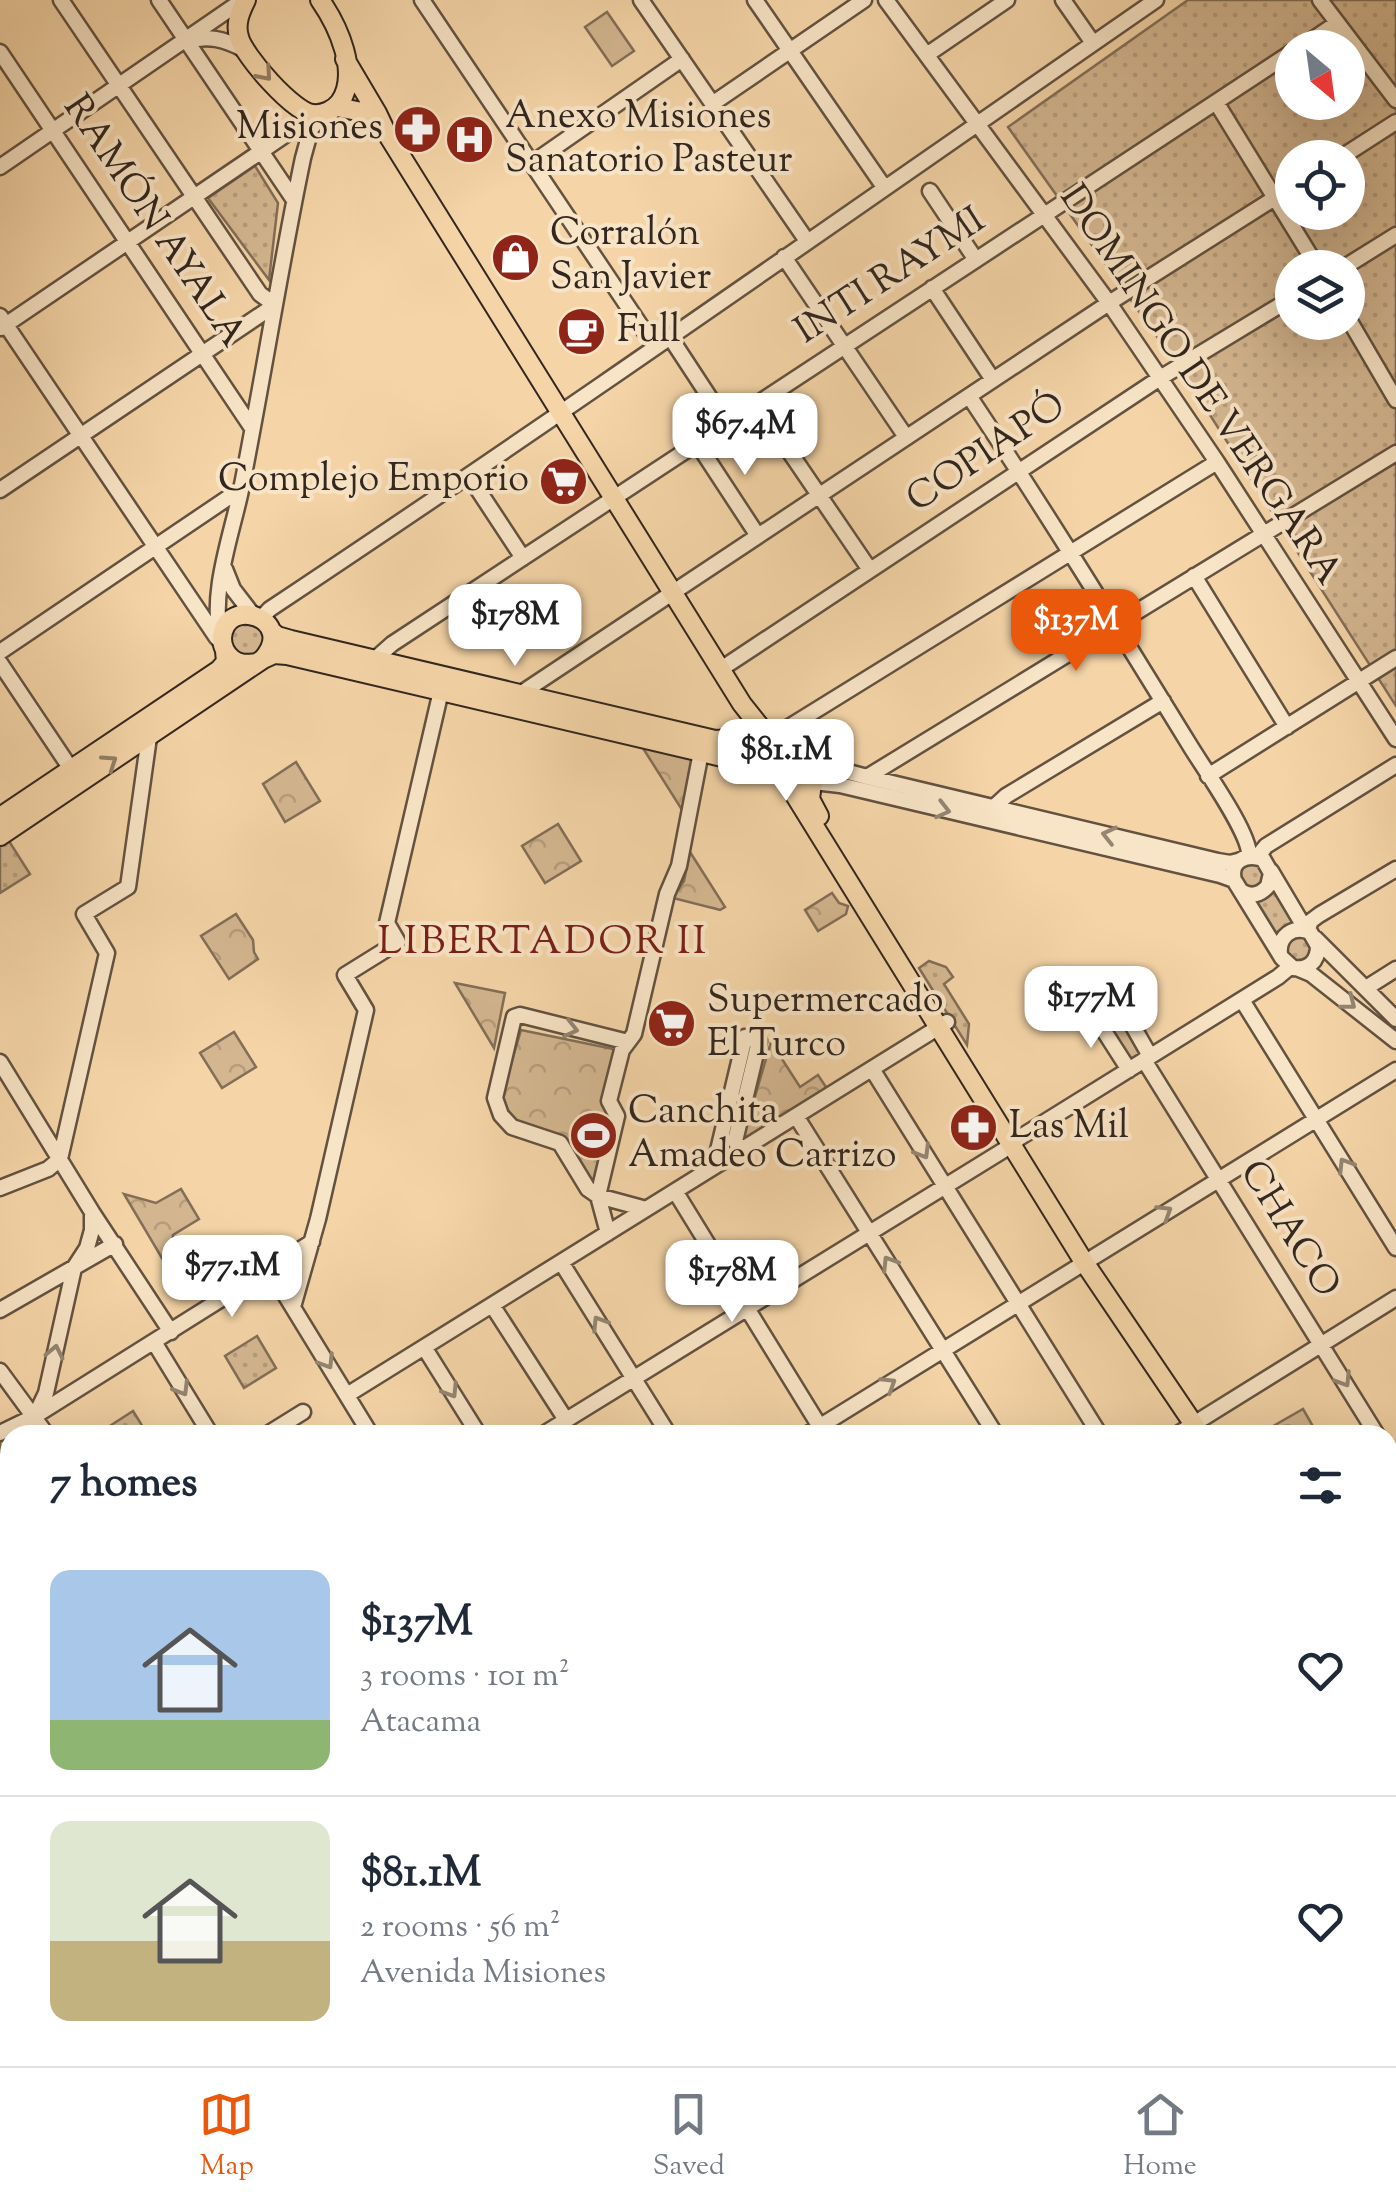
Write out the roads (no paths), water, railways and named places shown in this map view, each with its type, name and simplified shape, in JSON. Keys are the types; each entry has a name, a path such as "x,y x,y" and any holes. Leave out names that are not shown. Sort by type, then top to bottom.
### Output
{"main road":[{"path":"245,0 238,37 287,100 305,113 362,112 386,132"},
{"path":"320,0 336,27 348,77 347,88 330,110"},
{"path":"336,27 340,0"},
{"path":"345,59 386,132 742,704 771,739"},
{"path":"0,836 150,726 224,666 225,628 240,620"},
{"path":"240,620 280,638 715,740 755,735 811,756 819,770 810,796 814,808 943,1025"},
{"path":"0,817 71,769 260,661 271,646 240,620"},
{"path":"223,646 235,662 249,664 278,654 780,771 802,785 813,783"},
{"path":"742,704 748,727 744,754 753,765"},
{"path":"780,771 1198,1425"}],"street":[{"path":"61,0 260,294 275,305"},
{"path":"159,0 294,200"},
{"path":"0,167 245,0"},
{"path":"422,0 656,348"},
{"path":"641,0 807,241"},
{"path":"755,0 884,187"},
{"path":"712,104 864,0"},
{"name":"DOMINGO DE VERGARA","path":"886,0 1109,303 1396,739"},
{"path":"928,54 1007,0"},
{"path":"1063,0 1093,43"},
{"path":"223,646 240,620 270,609 561,414 1156,0"},
{"path":"1320,0 1396,100"},
{"path":"1327,30 1338,23"},
{"path":"186,41 219,39 243,48"},
{"name":"RAMÓN AYALA","path":"1,57 252,428"},
{"path":"530,160 538,159 682,60"},
{"name":"INTI RAYMI","path":"374,660 392,644 1275,63"},
{"path":"287,100 303,158"},
{"path":"1216,102 1307,250"},
{"path":"240,620 218,597 303,158 311,129 330,110"},
{"path":"1365,142 1396,122"},
{"path":"240,620 156,547 2,323 297,127"},
{"path":"930,190 976,260"},
{"path":"520,694 1109,303 1274,199"},
{"path":"1365,254 1396,235"},
{"path":"784,256 906,437"},
{"path":"932,288 993,380"},
{"path":"0,490 275,305"},
{"name":"COPIAPÓ","path":"721,669 1160,378 1275,308"},
{"path":"670,338 727,424"},
{"path":"1361,340 1396,400"},
{"path":"970,396 1248,841 1248,858"},
{"path":"757,404 870,570"},
{"path":"696,444 758,536"},
{"path":"866,777 1396,453"},
{"path":"771,739 1217,462"},
{"path":"469,476 523,558"},
{"path":"0,652 241,489"},
{"path":"224,564 240,620"},
{"path":"1194,576 1287,727"},
{"path":"1208,776 1396,658"},
{"path":"0,663 71,769"},
{"path":"292,1308 312,1242 366,1010 345,975 398,942 387,923 440,691"},
{"path":"994,807 1162,701"},
{"path":"0,1188 48,1169 60,1159 107,953 84,914 128,887 150,726"},
{"path":"608,1232 598,1196 617,1116 610,1101 622,1050 634,1034 667,894 679,866 701,752"},
{"path":"558,1425 1278,977 1316,959 1318,950 1265,862 1248,858 1226,863 866,777 811,756"},
{"path":"1396,765 1233,870 1237,886 1280,954 1396,1042"},
{"path":"813,783 840,785 1220,875 1252,895 1264,890 1271,880 1270,869"},
{"path":"1309,933 1312,921 1319,915 1396,869"},
{"path":"1280,954 1285,936 1294,931 1309,933 1396,1018"},
{"path":"1366,988 1396,969"},
{"path":"1242,1000 1396,1248"},
{"name":"CHACO","path":"1128,1070 1098,1020 1098,1013 1118,1003 1216,1180 1372,1425"},
{"path":"628,1042 520,1015 514,1017 496,1098 501,1115 512,1127 560,1143 588,1189 598,1196 646,1209"},
{"path":"347,1395 943,1025"},
{"path":"714,1167 745,1037 759,1040 735,1141 741,1150"},
{"path":"0,1062 5,1081 60,1159 170,1332"},
{"path":"872,1068 1094,1425"},
{"path":"832,1425 1089,1259 1396,1070"},
{"path":"796,1116 990,1425"},
{"path":"674,1192 819,1425"},
{"path":"36,1425 74,1268 87,1248 92,1230 92,1212"},
{"path":"17,1425 312,1242"},
{"path":"0,1310 115,1244"},
{"path":"561,1262 663,1425"},
{"path":"270,1270 365,1425"},
{"path":"1200,1425 1396,1298"},
{"path":"492,1305 566,1420"},
{"path":"154,1342 205,1425"},
{"path":"424,1347 472,1425"},
{"path":"0,1371 41,1425"},
{"path":"282,1425 303,1412"}],"place":[{"name":"Misiones","path":"418,129"},
{"name":"Anexo Misiones Sanatorio Pasteur","path":"470,140"},
{"name":"Corralón San Javier","path":"515,257"},
{"name":"Full","path":"582,332"},
{"name":"Complejo Emporio","path":"564,481"},
{"name":"Supermercado El Turco","path":"672,1024"},
{"name":"Las Mil","path":"974,1128"},
{"name":"Canchita Amadeo Carrizo","path":"593,1135"}],"district":[{"name":"LIBERTADOR II","path":"543,943"}]}
